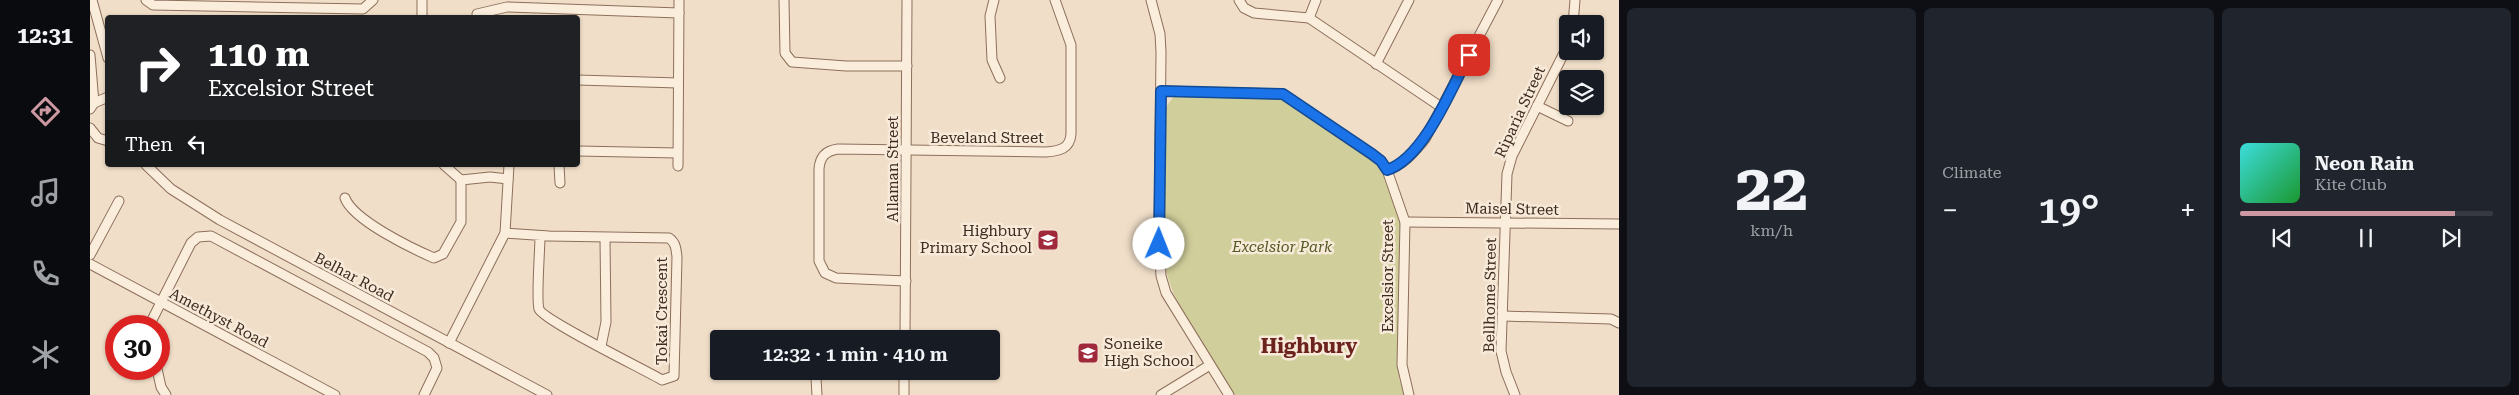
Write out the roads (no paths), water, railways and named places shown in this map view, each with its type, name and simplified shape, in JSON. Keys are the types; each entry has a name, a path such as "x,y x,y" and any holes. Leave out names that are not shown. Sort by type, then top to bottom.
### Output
{"street":[{"path":"92,0 105,47"},
{"path":"146,0 153,5 363,9 369,6 373,0"},
{"path":"422,0 422,15"},
{"path":"678,166 679,0"},
{"path":"784,0 785,53 792,62 846,66 907,66"},
{"name":"Allaman Street","path":"905,330 907,0"},
{"path":"994,0 990,16 992,60 1000,78"},
{"name":"Beveland Street","path":"906,151 1046,152 1063,149 1068,146 1071,134 1071,45 1055,0"},
{"path":"1152,0 1160,34 1159,244 1161,276 1166,292 1228,395"},
{"path":"1239,0 1244,8 1254,13 1309,18 1441,107"},
{"path":"1309,18 1316,0"},
{"path":"1376,64 1409,0"},
{"path":"1387,170 1397,167 1412,155 1425,140 1498,0"},
{"path":"1574,15 1575,0"},
{"path":"477,14 507,7 560,13 679,12"},
{"path":"90,55 92,106 105,99"},
{"name":"Riparia Street","path":"1506,223 1507,174 1512,156 1561,60"},
{"path":"580,80 678,83"},
{"name":"Excelsior Street","path":"1161,91 1283,94 1381,161 1387,170 1405,222 1402,365 1409,395"},
{"path":"1537,106 1568,121"},
{"path":"90,128 99,138"},
{"path":"906,151 833,150 822,157 819,169 819,261 824,273 836,278 906,281"},
{"path":"580,151 677,153"},
{"path":"446,167 461,180 490,177 508,179"},
{"path":"449,343 505,233 509,167"},
{"path":"560,167 560,183"},
{"name":"Belhar Road","path":"153,169 192,204 547,395"},
{"path":"346,198 348,205 361,218 434,258 444,254 461,222 461,180"},
{"path":"90,255 119,201"},
{"name":"Maisel Street","path":"1405,222 1619,224"},
{"name":"Bellhome Street","path":"1506,223 1503,362 1515,395"},
{"name":"Tokai Crescent","path":"505,233 605,238 668,238 676,246 675,373 668,379 662,380 601,346 558,325 540,312 538,302 540,236"},
{"path":"154,315 192,241 198,237 211,236 417,346 434,358 437,363 437,372 424,395"},
{"path":"601,346 606,322 605,238"},
{"name":"Amethyst Road","path":"90,264 335,395"},
{"path":"1503,316 1611,319 1619,324"},
{"path":"1161,395 1210,366"},
{"path":"159,380 166,395"},
{"path":"817,395 818,380"},
{"path":"904,380 904,395"}],"place":[{"name":"Highbury Primary School","path":"1048,240"},
{"name":"Soneike High School","path":"1088,353"}],"district":[{"name":"Highbury","path":"1309,346"}],"park label":[{"name":"Excelsior Park","path":"1282,247"}]}
